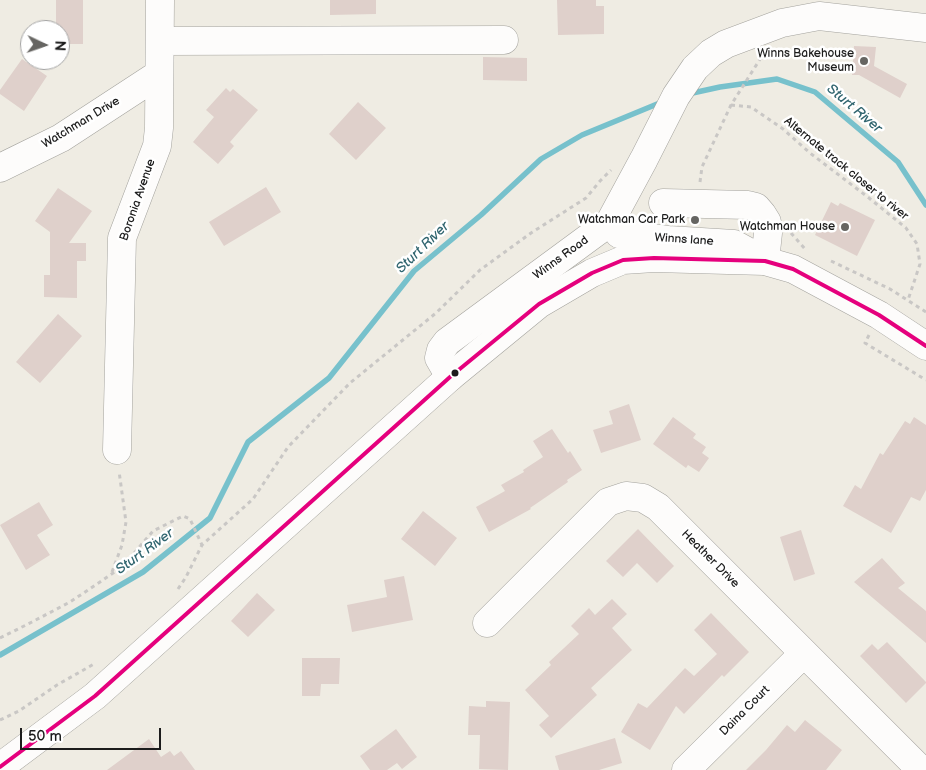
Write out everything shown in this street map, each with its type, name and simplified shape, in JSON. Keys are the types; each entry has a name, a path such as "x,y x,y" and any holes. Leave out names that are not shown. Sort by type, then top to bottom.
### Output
{"street":[{"name":"Boronia Avenue","path":"117,450 122,238 156,146 159,128 160,0"},
{"name":"Winns Road","path":"450,377 440,358 441,350 447,342 610,222 676,96 695,68 711,53 726,44 782,23 819,16 926,28"},
{"path":"160,40 504,40"},
{"name":"Watchman Drive","path":"0,168 61,138 159,74"},
{"path":"663,203 748,205 756,208 767,222 768,233 765,261"},
{"name":"Winns lane","path":"615,213 619,234 668,240 734,244 765,261"},
{"path":"0,767 95,696 450,377 539,304 592,273 623,260 654,258 765,261 793,269 879,315 926,346"},
{"name":"Heather Drive","path":"487,623 608,502 626,496 643,498 658,507 921,770"},
{"name":"Daina Court","path":"686,770 804,653"}],"path":[{"path":"698,190 702,167 731,105 765,51"},
{"name":"Alternate track closer to river","path":"731,105 751,107 783,129 810,153 906,228 917,244 920,264 908,300"},
{"path":"890,289 926,312"},
{"path":"112,573 122,545 126,522 117,450"},
{"path":"0,638 70,602 100,582 122,566 153,531 183,516 190,519 202,545"}],"building":[{"path":"56,0 83,0 83,44 70,44 70,20 56,20"},
{"path":"330,0 376,0 376,14 330,15"},
{"path":"557,0 596,0 596,6 604,6 604,34 558,35"},
{"path":"854,46 876,47 874,66 907,84 900,98 859,75 852,75"},
{"path":"483,57 527,58 527,81 483,80"},
{"path":"20,62 20,70 38,70 47,76 24,111 0,94 0,90"},
{"path":"226,88 230,92 233,89 258,110 230,142 234,146 218,164 193,142 214,117 206,110"},
{"path":"358,102 386,128 356,160 329,134"},
{"path":"266,187 281,212 224,246 209,222"},
{"path":"58,188 92,211 69,243 86,243 86,261 77,261 77,298 44,297 44,275 50,275 50,232 35,221"},
{"name":"Watchman House","path":"831,202 838,206 840,203 875,220 857,256 815,235"},
{"path":"58,314 82,336 40,383 16,362"},
{"path":"629,404 641,440 601,453 593,430 613,424 609,411"},
{"path":"673,417 696,434 693,438 706,447 702,453 709,458 699,472 688,465 686,468 653,444"},
{"path":"914,417 926,425 926,490 920,501 911,497 891,533 843,506 855,485 861,489 880,453 883,455 905,421 910,424"},
{"path":"552,429 568,453 570,451 582,470 531,509 489,532 476,507 505,491 501,485 524,472 523,470 543,457 533,441"},
{"path":"39,502 53,525 37,535 50,555 26,570 0,525"},
{"path":"423,511 457,538 435,566 401,539"},
{"path":"638,529 674,566 657,583 637,563 623,577 606,561"},
{"path":"801,530 815,574 794,581 780,537"},
{"path":"882,558 905,583 898,588 926,611 926,643 854,582"},
{"path":"404,576 413,620 352,632 347,605 387,597 384,580"},
{"path":"257,593 275,610 248,637 231,621"},
{"path":"612,599 627,614 612,628 632,650 591,688 597,695 551,738 539,725 549,716 525,690 551,665 549,662 579,634 571,626 589,608 595,615"},
{"path":"711,613 749,652 724,677 722,675 684,714 676,706 650,750 621,732 638,703 647,708 685,668 694,676 717,654 694,630"},
{"path":"887,642 926,682 906,703 860,656 872,644 878,650"},
{"path":"302,658 340,658 339,684 321,684 320,696 302,696"},
{"path":"486,701 510,702 508,770 479,769 480,735 468,735 469,706 486,707"},
{"path":"805,720 842,750 826,770 746,770 787,725 795,732"},
{"path":"396,729 417,757 402,769 397,763 387,770 370,770 360,756"},
{"path":"615,738 622,763 599,770 559,770 555,756"},
{"path":"149,739 161,757 170,751 174,756 181,751 195,770 107,770"}],"waterway":[{"name":"Sturt River","path":"688,94 720,87 777,79 815,92 898,162 926,205"},
{"name":"Sturt River","path":"0,655 143,572 210,518 248,442 329,378 414,271 481,215 541,159 582,135 662,102"}],"transit line":[{"path":"0,767 95,696 450,377 539,304 592,273 623,260 654,258 765,261 793,269 879,315 926,346"}],"place":[{"name":"Winns Bakehouse Museum","path":"864,61"},
{"name":"Watchman Car Park","path":"695,220"},
{"name":"Watchman House","path":"845,227"}]}
